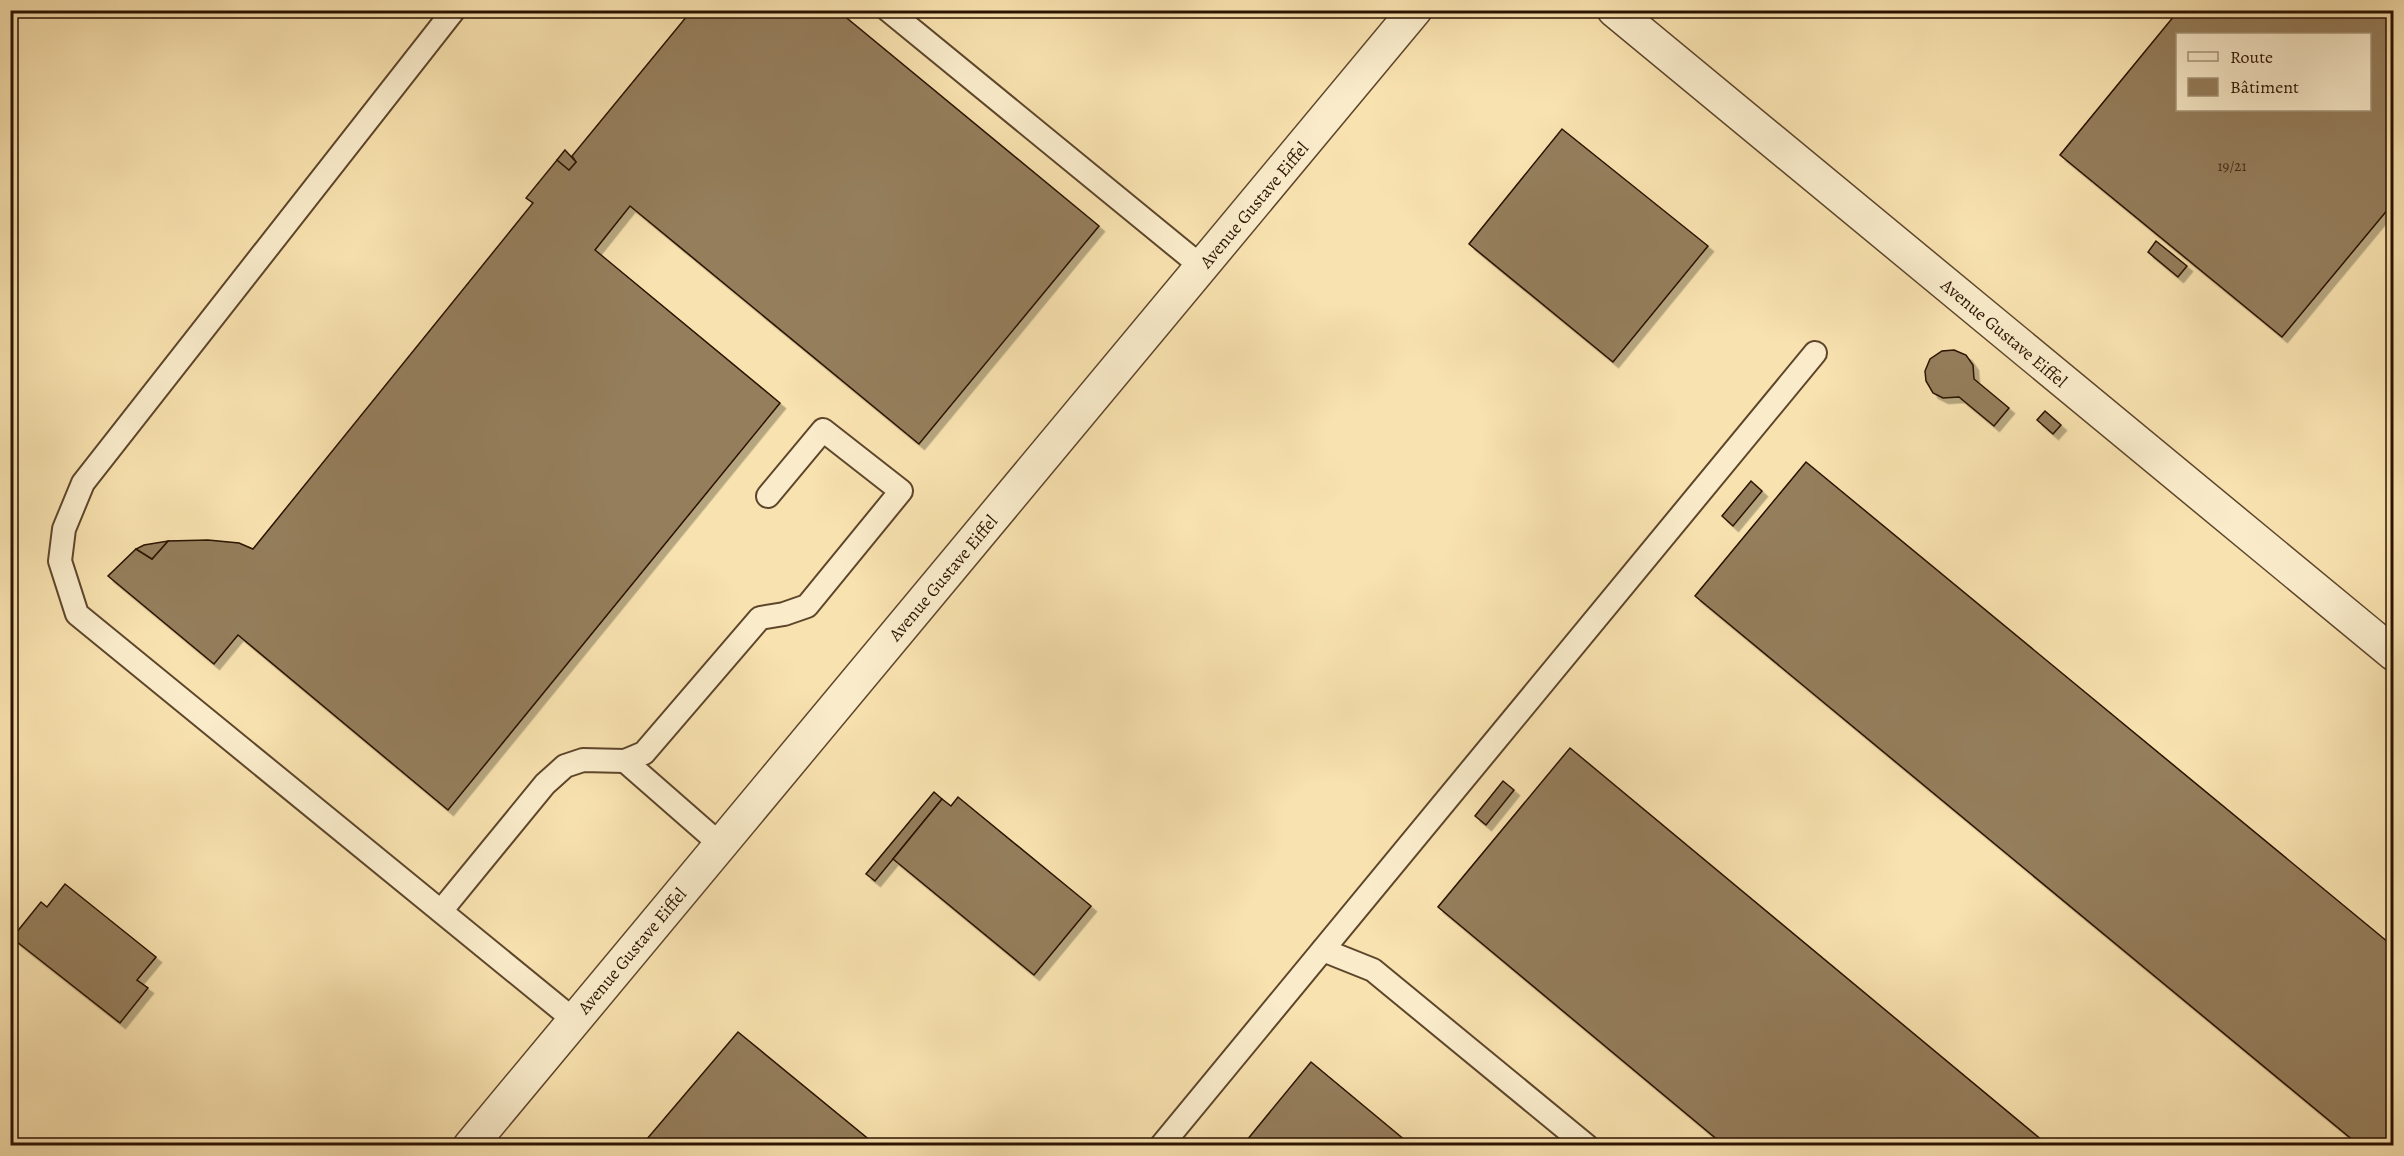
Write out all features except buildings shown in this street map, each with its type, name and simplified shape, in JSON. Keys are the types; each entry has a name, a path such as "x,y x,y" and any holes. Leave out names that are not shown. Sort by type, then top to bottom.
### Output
{"street":[{"name":"Avenue Gustave Eiffel","path":"470,1146 1415,10"},
{"name":"Avenue Gustave Eiffel","path":"1614,10 2394,654"}],"lane":[{"path":"454,10 83,483 64,529 60,561 76,614 574,1020"},
{"path":"888,10 1202,267"},
{"path":"1161,1146 1815,353"},
{"path":"441,911 545,784 565,766 583,760 625,761 644,753 760,618 784,614 807,606 901,491 823,430 768,496"},
{"path":"625,761 721,844"},
{"path":"1323,950 1373,970 1587,1146"}]}
